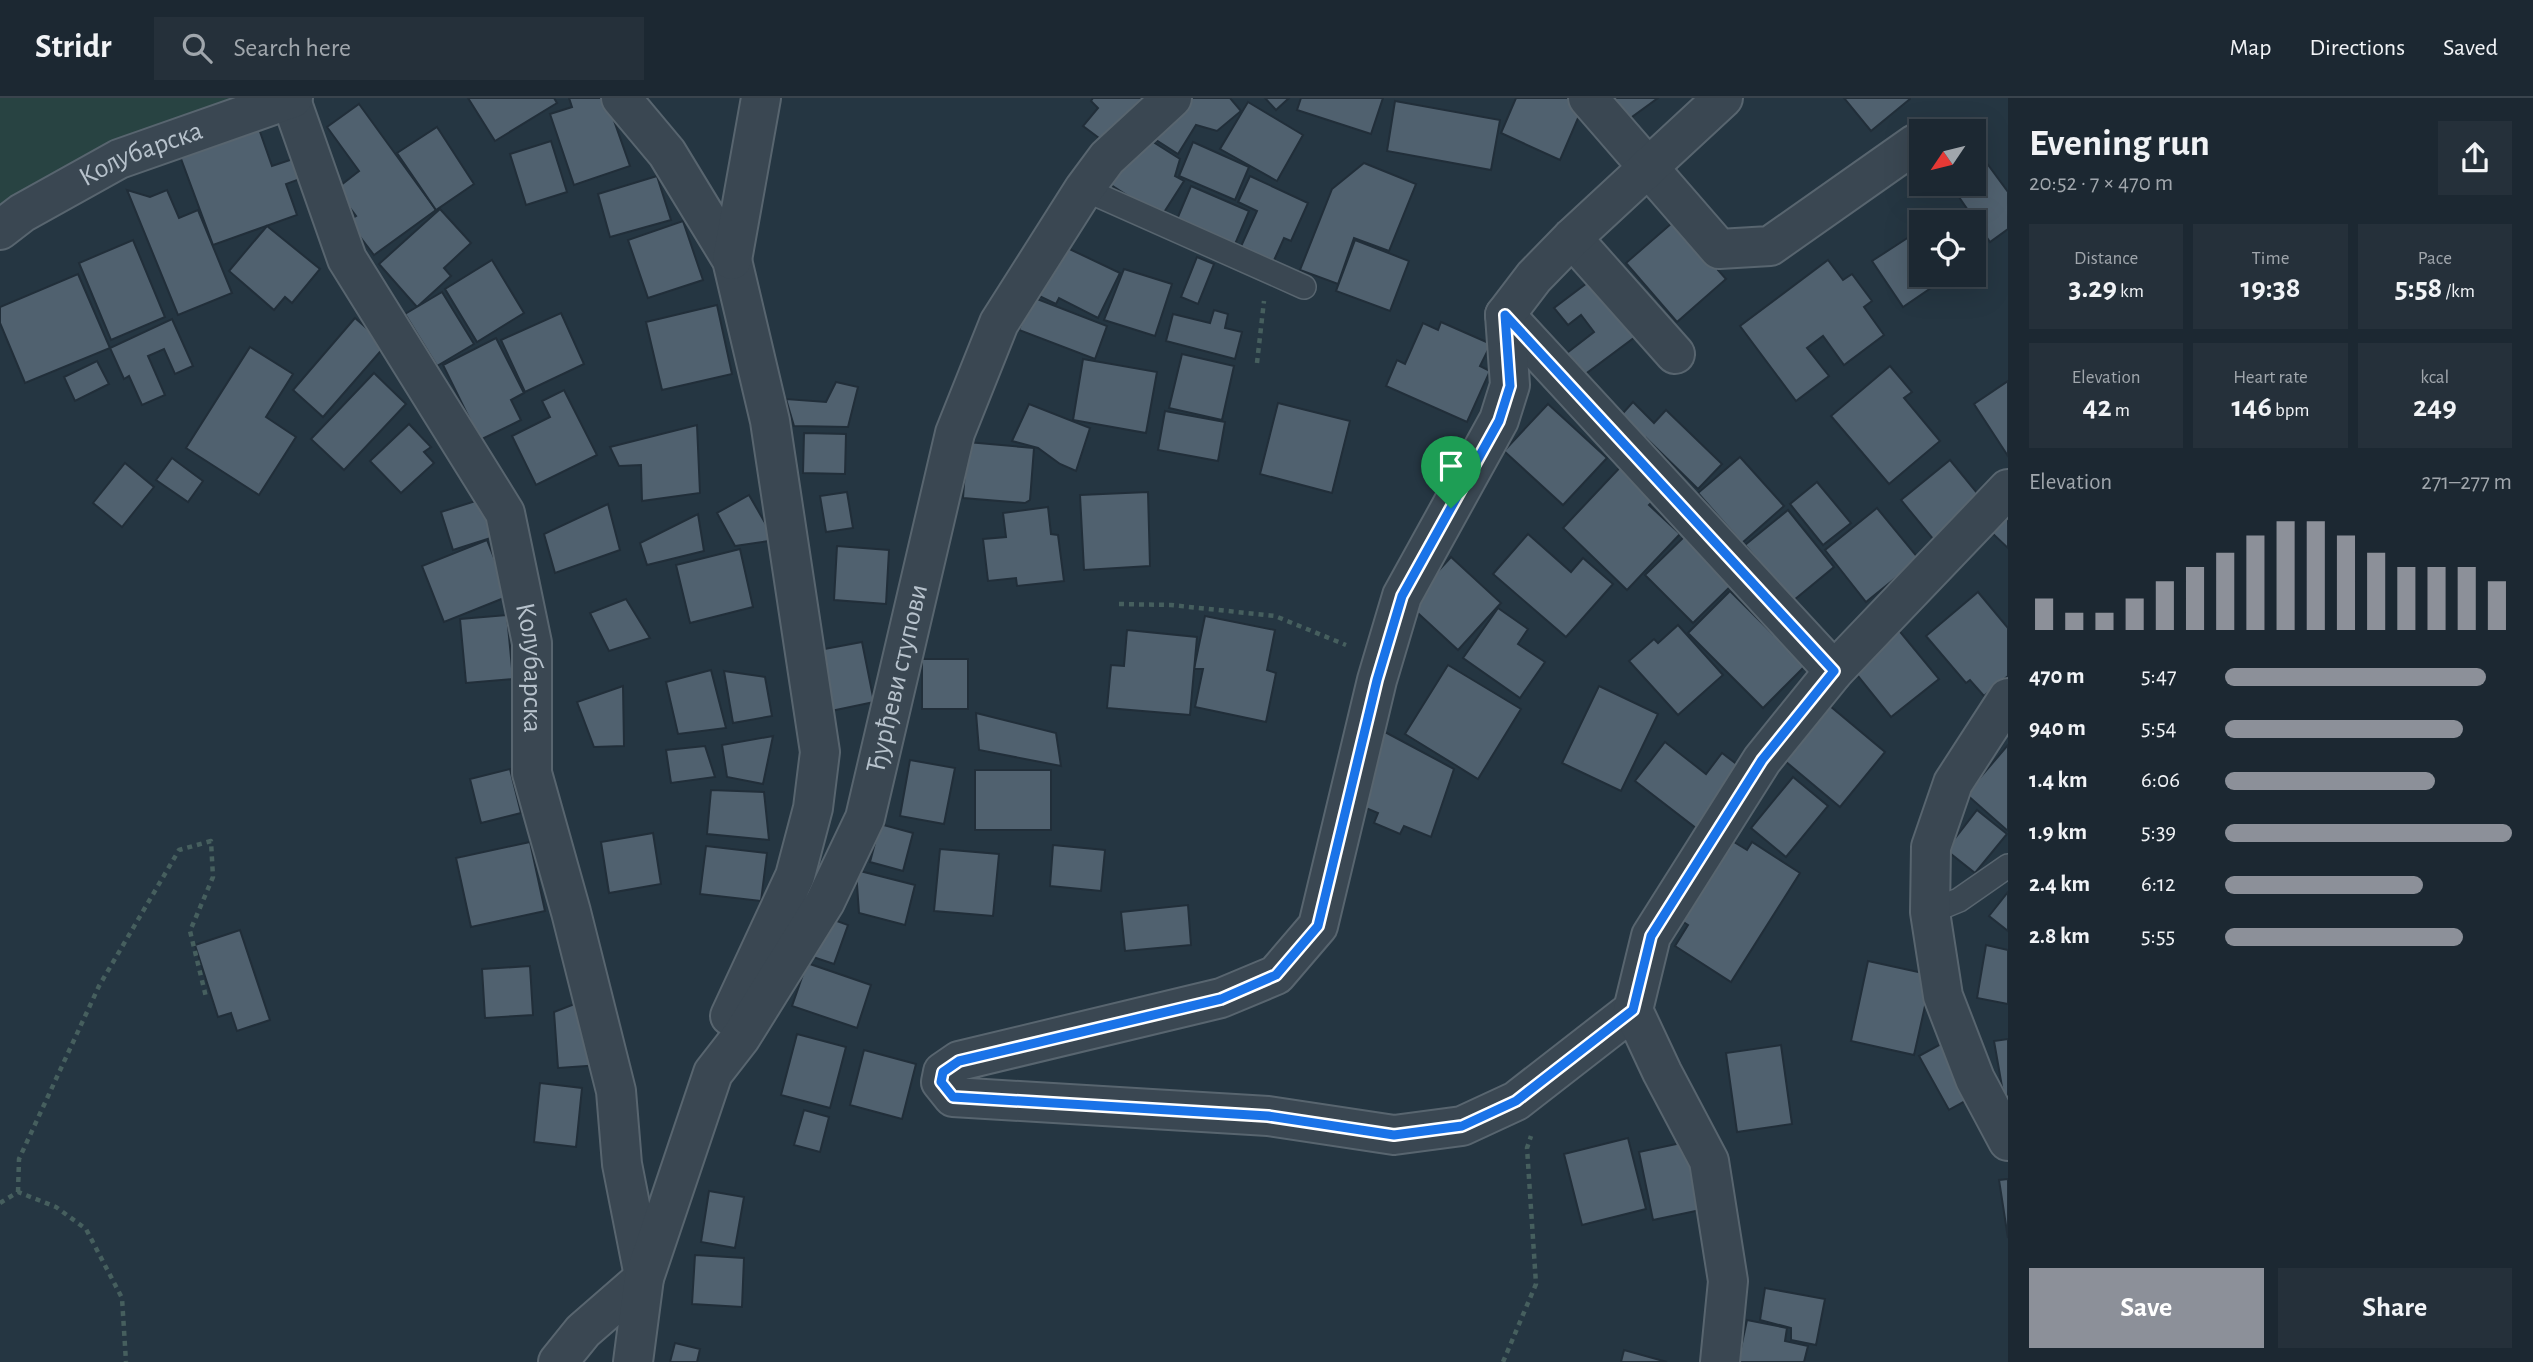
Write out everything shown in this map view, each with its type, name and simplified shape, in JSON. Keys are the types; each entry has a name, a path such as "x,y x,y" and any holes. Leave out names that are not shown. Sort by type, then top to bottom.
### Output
{"street":[{"path":"621,98 667,153 732,260 770,421 820,752 813,808 795,876 728,1018 713,1073"},
{"path":"732,260 761,98"},
{"name":"Ђурђеви ступови","path":"632,1362 644,1278 713,1073 741,1037 825,902 865,818 955,433 999,323 1084,189 1107,158 1172,98"},
{"path":"1588,98 1719,249 1770,246 1909,148"},
{"path":"1723,98 1572,238 1534,276 1505,315 1510,386 1499,421 1402,596 1382,660 1318,926 1276,975 1221,999 959,1061 943,1072 941,1082 953,1097 1268,1116 1394,1135 1462,1126 1516,1101 1633,1010 1651,936 1762,760 1834,671 2008,489"},
{"name":"Колубарска","path":"0,230 22,213 120,159 292,99 347,259 505,513 532,643 532,773 571,912 616,1091 622,1164 644,1278"},
{"path":"1572,238 1675,354"},
{"path":"1505,315 1834,671"},
{"path":"2008,698 1953,783 1931,846 1930,912 1943,996 1976,1079 2008,1141"},
{"path":"1633,1010 1709,1161 1728,1282 1720,1362"},
{"path":"558,1362 583,1331 644,1278"}],"lane":[{"path":"1084,189 1304,287"},
{"path":"1930,912 1959,900 2008,866"}],"path":[{"path":"1252,264 1265,303 1257,363"},
{"path":"1119,604 1171,605 1275,616 1382,660"},
{"path":"18,1192 19,1159 99,986 179,850 211,841 213,877 190,930 206,998"},
{"path":"1503,1362 1536,1284 1527,1148 1531,1136"},
{"path":"0,1203 18,1192"},
{"path":"18,1192 56,1207 86,1229 122,1298 126,1362"}],"green space":[{"path":"0,98 256,98 0,248"}],"building":[{"path":"468,98 554,98 557,103 495,141"},
{"path":"569,98 606,98 630,166 574,185 550,114 572,107"},
{"path":"1093,98 1148,98 1107,144 1083,126 1098,108 1091,101"},
{"path":"1177,98 1230,98 1241,111 1217,131 1196,125 1178,154 1142,131"},
{"path":"1265,98 1289,98 1276,110"},
{"path":"1301,98 1383,98 1371,134 1297,110"},
{"path":"1516,98 1578,98 1585,102 1560,160 1501,133"},
{"path":"1607,98 1658,98 1625,122"},
{"path":"1844,98 1910,98 1910,99 1871,131"},
{"path":"1395,101 1500,120 1491,170 1387,151"},
{"path":"1248,102 1303,135 1277,181 1220,149"},
{"path":"359,104 436,210 374,255 348,221 356,216 336,189 359,171 327,127"},
{"path":"437,127 474,184 436,210 397,153"},
{"path":"259,129 272,166 293,159 300,179 286,184 297,215 213,245 180,156"},
{"path":"1139,133 1180,159 1175,176 1184,181 1161,217 1108,183"},
{"path":"551,141 567,192 526,205 510,154"},
{"path":"1193,142 1249,167 1235,200 1179,176"},
{"path":"1986,162 2008,192 2008,229 1990,242 1986,236 1986,210 1968,210 1958,196 1986,196"},
{"path":"1364,163 1416,184 1389,251 1354,238 1338,284 1300,270 1332,189"},
{"path":"657,176 671,220 610,237 598,194"},
{"path":"1250,176 1308,203 1291,241 1284,238 1271,267 1238,253 1257,211 1238,202"},
{"path":"1191,186 1249,211 1233,249 1175,224"},
{"path":"127,190 150,197 167,190 179,218 198,210 232,293 178,315"},
{"path":"440,209 471,243 444,268 451,276 417,307 379,264"},
{"path":"683,221 703,280 648,298 628,240"},
{"path":"1672,223 1726,262 1718,270 1726,279 1677,322 1626,263"},
{"path":"267,226 320,269 292,303 285,297 274,310 229,271"},
{"path":"1909,237 1909,287 1932,287 1903,307 1872,261"},
{"path":"133,240 165,317 111,340 79,263"},
{"path":"1355,240 1409,261 1390,311 1336,291"},
{"path":"1061,245 1120,273 1098,318 1059,298 1056,304 1037,295"},
{"path":"1197,257 1214,264 1198,304 1181,297"},
{"path":"492,260 524,313 477,342 445,289"},
{"path":"1828,260 1843,280 1852,274 1872,301 1864,307 1884,335 1844,365 1823,336 1807,348 1829,376 1796,401 1740,326"},
{"path":"1124,269 1172,284 1155,336 1104,320"},
{"path":"78,274 110,348 25,383 0,323 0,307"},
{"path":"1595,277 1639,334 1580,378 1563,356 1594,332 1581,315 1568,325 1554,308"},
{"path":"442,292 474,344 437,366 405,314"},
{"path":"1032,297 1107,326 1095,359 1019,330"},
{"path":"717,305 732,374 662,390 646,322"},
{"path":"1214,310 1228,314 1225,328 1242,332 1235,359 1166,341 1173,314 1210,323"},
{"path":"561,313 584,364 525,392 501,340"},
{"path":"355,318 386,345 323,417 293,390"},
{"path":"172,319 193,366 175,374 164,349 148,356 165,395 142,405 129,376 124,379 110,348"},
{"path":"1441,322 1491,344 1480,366 1490,371 1467,422 1386,386 1397,360 1405,364 1423,323 1438,330"},
{"path":"496,338 524,393 511,400 521,420 480,440 443,365"},
{"path":"250,347 293,374 266,417 296,437 259,495 186,448"},
{"path":"1182,354 1234,366 1222,420 1169,408"},
{"path":"1083,359 1157,372 1146,433 1073,420"},
{"path":"97,361 109,384 75,401 64,377"},
{"path":"1890,366 1912,392 1904,398 1940,441 1889,484 1831,416"},
{"path":"374,373 406,404 344,470 311,439"},
{"path":"2008,381 2008,456 1974,404"},
{"path":"836,382 858,387 848,427 794,426 786,399 826,402"},
{"path":"564,390 597,455 536,485 512,436 550,417 542,401"},
{"path":"1633,402 1654,423 1666,410 1722,464 1698,489 1646,438 1638,446 1614,423"},
{"path":"1278,403 1350,421 1332,493 1260,474"},
{"path":"1029,404 1090,428 1076,471 1060,464 1038,448 1012,441"},
{"path":"1548,404 1607,458 1563,505 1504,451"},
{"path":"1165,411 1225,422 1218,461 1158,450"},
{"path":"409,424 431,447 424,452 434,463 401,493 370,461"},
{"path":"697,425 700,493 642,501 641,465 619,466 610,447"},
{"path":"804,433 846,434 845,474 803,473"},
{"path":"967,442 1034,448 1030,500 1025,503 963,498"},
{"path":"1740,457 1784,506 1742,543 1698,493"},
{"path":"172,458 203,481 188,502 156,480"},
{"path":"1950,460 1987,505 1938,545 1901,500"},
{"path":"1626,461 1661,493 1649,505 1680,534 1627,590 1563,528"},
{"path":"125,463 154,487 122,527 93,503"},
{"path":"1817,482 1851,523 1823,545 1790,504"},
{"path":"847,492 853,528 826,532 820,496"},
{"path":"1148,492 1150,566 1084,570 1080,495"},
{"path":"749,495 775,540 735,546 717,513"},
{"path":"485,498 497,536 453,550 441,512"},
{"path":"608,504 620,550 555,573 544,534"},
{"path":"1048,507 1051,534 1058,535 1064,581 1017,586 1016,578 988,581 983,539 1006,537 1003,513"},
{"path":"1877,508 1919,559 1866,602 1825,550"},
{"path":"1788,510 1834,567 1788,605 1771,576 1745,545"},
{"path":"698,514 704,551 647,565 640,543"},
{"path":"2008,515 2008,548 1991,532"},
{"path":"1689,532 1737,580 1693,623 1645,575"},
{"path":"1528,534 1571,572 1583,558 1613,584 1566,637 1493,574"},
{"path":"487,540 509,596 444,622 422,566"},
{"path":"837,546 889,550 886,604 834,600"},
{"path":"740,549 753,607 690,623 676,565"},
{"path":"1451,557 1501,603 1458,650 1408,604"},
{"path":"1730,591 1773,634 1783,625 1814,657 1763,708 1688,633"},
{"path":"1978,592 2008,628 2008,676 1984,696 1970,680 1966,683 1926,636"},
{"path":"626,599 650,638 609,651 590,613"},
{"path":"1498,608 1528,629 1518,644 1545,662 1520,698 1463,658"},
{"path":"507,615 513,679 466,683 460,619"},
{"path":"1205,616 1275,630 1267,670 1276,673 1266,722 1195,707 1203,669 1194,669"},
{"path":"1892,622 1939,679 1891,717 1845,660"},
{"path":"1678,625 1723,675 1678,715 1629,661 1654,639 1658,643"},
{"path":"1127,630 1197,637 1190,715 1107,708 1111,665 1124,666"},
{"path":"862,642 874,702 831,711 819,650"},
{"path":"922,659 968,659 968,709 922,709"},
{"path":"1448,665 1521,709 1478,779 1405,734"},
{"path":"711,670 726,728 678,734 666,682"},
{"path":"724,671 765,677 772,716 733,723"},
{"path":"623,686 624,746 594,747 577,702"},
{"path":"1599,686 1658,714 1621,791 1562,763"},
{"path":"1824,701 1885,752 1840,807 1779,756"},
{"path":"976,713 1056,733 1061,766 979,750"},
{"path":"1385,732 1454,769 1431,837 1404,826 1400,834 1374,823 1378,813 1361,806 1365,779"},
{"path":"773,736 763,784 727,777 722,745"},
{"path":"1665,742 1706,774 1722,753 1751,775 1705,835 1635,781"},
{"path":"2008,745 2008,831 1966,794"},
{"path":"705,746 715,777 671,783 666,750"},
{"path":"910,760 955,768 944,824 900,816"},
{"path":"510,769 521,813 481,823 470,779"},
{"path":"975,770 1051,770 1051,830 975,830"},
{"path":"1793,777 1828,806 1786,857 1751,828"},
{"path":"711,790 764,792 769,840 707,834"},
{"path":"1977,810 2007,834 1975,873 1946,850"},
{"path":"880,824 913,833 903,871 870,862"},
{"path":"653,833 661,884 609,893 601,842"},
{"path":"1721,834 1747,850 1752,842 1800,873 1731,982 1675,946 1688,925 1671,914"},
{"path":"530,842 545,911 471,927 456,858"},
{"path":"1053,845 1105,850 1101,891 1050,886"},
{"path":"706,846 767,853 761,901 700,894"},
{"path":"940,849 999,854 993,916 934,911"},
{"path":"856,870 915,885 905,925 859,913"},
{"path":"2008,892 2008,931 1989,916"},
{"path":"1188,905 1191,945 1125,951 1121,912"},
{"path":"826,917 848,925 834,964 813,957"},
{"path":"240,930 270,1020 237,1031 231,1013 218,1017 195,945"},
{"path":"1986,945 2008,950 2008,1004 1977,998"},
{"path":"1868,961 1932,975 1914,1055 1851,1041"},
{"path":"807,963 871,985 857,1028 792,1006"},
{"path":"530,966 533,1015 485,1018 482,969"},
{"path":"577,1003 601,1065 558,1068 554,1012"},
{"path":"797,1034 846,1047 830,1108 781,1095"},
{"path":"1950,1039 1980,1093 1949,1110 1919,1056"},
{"path":"2008,1039 2008,1104 2005,1104 1994,1041"},
{"path":"1781,1045 1792,1124 1737,1132 1726,1053"},
{"path":"864,1050 916,1064 902,1119 850,1105"},
{"path":"540,1083 582,1088 576,1147 534,1142"},
{"path":"804,1110 829,1117 820,1152 794,1145"},
{"path":"1628,1138 1646,1209 1582,1225 1564,1154"},
{"path":"1695,1140 1710,1208 1653,1220 1639,1152"},
{"path":"2008,1179 2008,1238 1999,1180"},
{"path":"709,1191 744,1197 735,1248 701,1242"},
{"path":"695,1255 744,1258 742,1307 692,1304"},
{"path":"1765,1288 1825,1299 1816,1345 1791,1340 1791,1328 1760,1320"},
{"path":"1747,1320 1787,1328 1785,1341 1808,1346 1804,1362 1738,1362"},
{"path":"675,1343 700,1349 697,1362 670,1362"},
{"path":"1624,1350 1667,1362 1621,1362"}],"route":[{"path":"1505,315 1834,671 1762,760 1651,936 1633,1010 1516,1101 1462,1126 1394,1135 1268,1116 953,1097 941,1082 943,1072 959,1061 1221,999 1276,975 1318,926 1377,680 1402,596 1451,508 1499,421 1510,386 1505,315"}]}
